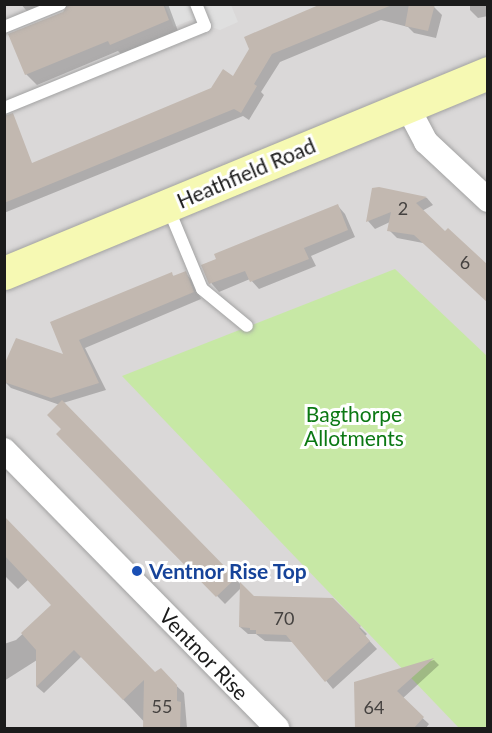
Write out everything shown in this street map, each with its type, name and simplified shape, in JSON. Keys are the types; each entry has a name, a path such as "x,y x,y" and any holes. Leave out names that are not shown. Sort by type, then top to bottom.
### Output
{"main road":[{"name":"Heathfield Road","path":"4,273 488,73"}],"street":[{"path":"407,106 426,142 488,200"},
{"name":"Ventnor Rise","path":"4,450 268,726"}],"lane":[{"path":"4,27 60,4"},
{"path":"4,108 205,26 196,4"},
{"path":"167,206 202,289 247,326"}],"shaded area":[{"path":"5,5 487,5 487,728 5,728"},
{"path":"165,5 231,5 238,22 220,30 191,20 174,27"}],"green space":[{"name":"Bagthorpe Allotments","path":"395,269 487,356 487,728 459,728 122,376"}],"building":[{"path":"68,4 163,4 169,20 110,45 108,41 25,75 8,34 63,12"},
{"path":"321,4 392,5 272,54 254,84 257,86 241,113 234,109 4,203 4,116 13,113 32,163 211,88 223,69 233,76 249,49 244,37"},
{"path":"409,4 435,4 428,31 405,26"},
{"path":"379,187 427,197 416,203 445,231 448,228 488,265 488,303 414,235 387,231 391,212 366,222 372,188"},
{"path":"338,204 348,230 304,248 309,259 250,282 245,271 209,284 201,265 216,259 214,254"},
{"path":"186,271 194,292 79,340 99,383 51,398 4,382 4,365 16,338 63,354 50,322 172,272 173,276"},
{"path":"62,400 236,578 216,597 56,434 61,429 47,415"},
{"path":"4,516 155,672 161,668 177,685 177,701 181,702 180,729 143,729 144,680 123,700 74,650 36,687 36,650 21,633 51,605 4,555"},
{"path":"240,582 254,596 333,598 361,626 359,628 370,641 325,682 286,635 256,634 256,630 239,627"},
{"path":"434,658 397,691 424,717 413,729 355,729 354,682"}],"place":[{"name":"Ventnor Rise Top","path":"137,571"}]}
